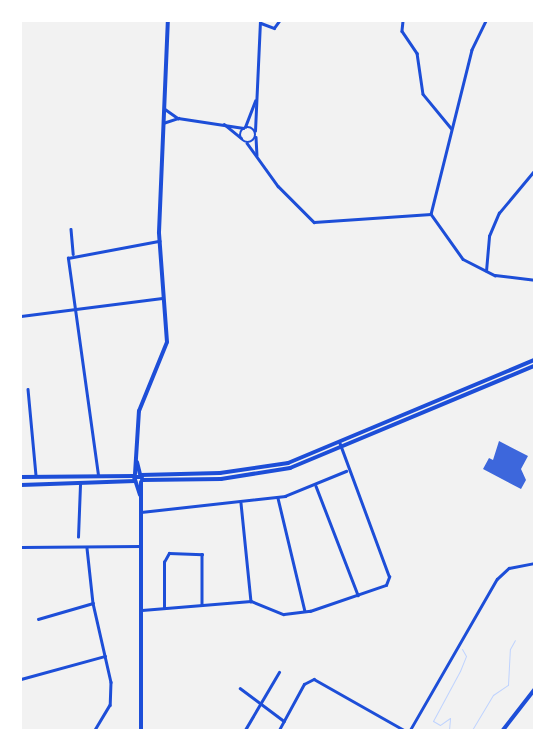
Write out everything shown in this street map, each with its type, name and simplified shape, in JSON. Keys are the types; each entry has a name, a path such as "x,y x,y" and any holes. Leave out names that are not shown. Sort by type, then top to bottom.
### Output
{"street":[{"path":"141,730 142,610 140,497 137,462 140,411 167,342 162,298 159,241 168,21"},
{"path":"258,157 255,131 260,22 274,28 279,21"},
{"path":"403,21 402,31 416,53 423,94 451,128"},
{"path":"486,21 472,50 431,214 463,259 486,271 534,280"},
{"path":"241,139 256,100"},
{"path":"164,108 178,118"},
{"path":"163,123 178,118 255,131"},
{"path":"222,124 246,143 303,215 314,222 431,214"},
{"path":"246,143 256,137"},
{"path":"486,271 489,236 499,213 534,171"},
{"path":"71,229 73,254"},
{"path":"98,475 72,309 68,258 73,254 159,241"},
{"path":"21,316 162,298"},
{"path":"21,485 135,482 139,477 255,469 288,463 534,360"},
{"path":"21,477 98,475 139,477 256,476 342,448 497,378 534,366"},
{"path":"28,389 36,476"},
{"path":"142,610 251,601 284,614 305,611 386,585 389,577 346,471 342,448 339,442"},
{"path":"140,512 278,498 316,486 346,471"},
{"path":"135,482 140,497"},
{"path":"78,537 80,484"},
{"path":"316,486 358,595"},
{"path":"278,498 305,611"},
{"path":"241,503 251,601"},
{"path":"21,547 87,548 141,546"},
{"path":"87,548 93,603 105,656 110,705 94,730"},
{"path":"164,608 164,562 169,553 202,554 202,605"},
{"path":"410,730 497,579 509,568 534,563"},
{"path":"38,619 93,603"},
{"path":"21,679 105,656"},
{"path":"245,730 279,672"},
{"path":"279,730 304,684 314,679 404,730"},
{"path":"240,688 284,721"},
{"path":"503,730 534,690"}],"building":[{"path":"499,441 528,456 521,469 526,480 521,489 483,469 489,458 493,460"}],"waterway":[{"path":"472,730 493,695 508,685 510,649 515,640"},
{"path":"449,730 450,718 440,725 433,721 460,671 466,656 462,649"}]}
